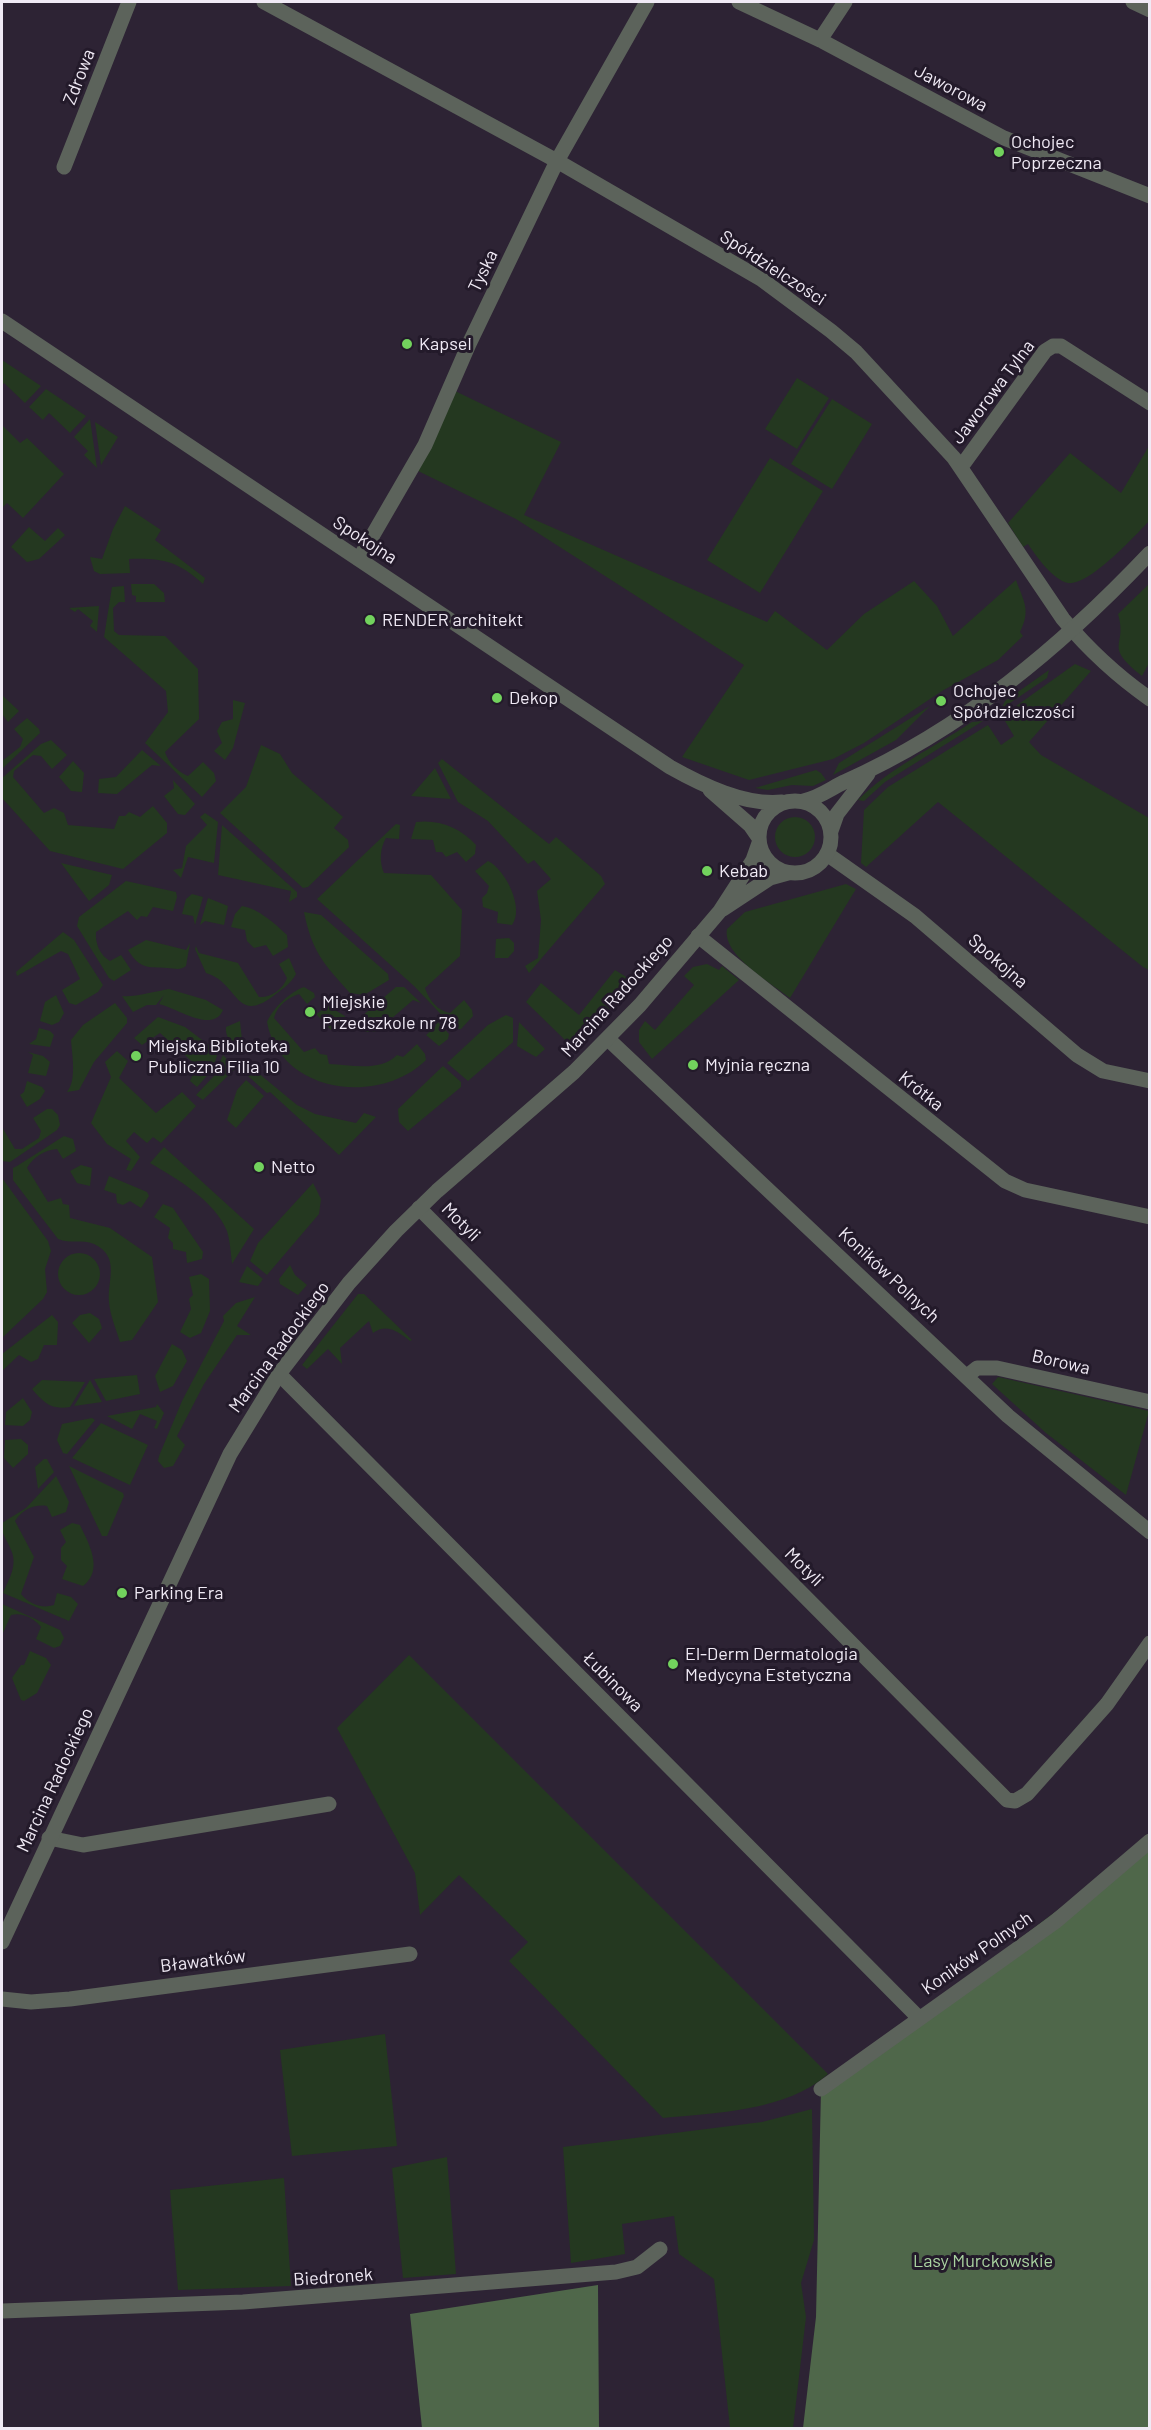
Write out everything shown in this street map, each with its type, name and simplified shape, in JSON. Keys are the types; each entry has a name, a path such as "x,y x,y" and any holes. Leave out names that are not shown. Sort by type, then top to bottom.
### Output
{"street":[{"name":"Zdrowa","path":"64,167 129,2"},
{"name":"Spółdzielczości","path":"264,2 556,161 761,279 812,316 856,352 961,468 1072,630 1095,656 1149,699"},
{"name":"Tyska","path":"359,559 425,445 556,161 647,2"},
{"name":"Jaworowa","path":"739,2 820,40 1004,138 1149,196"},
{"path":"820,40 845,2"},
{"path":"1133,2 1149,10"},
{"name":"Spokojna","path":"2,321 670,767 708,788 750,825 759,841"},
{"name":"Jaworowa Tylna","path":"961,468 1045,351 1053,346 1061,346 1149,403"},
{"path":"870,772 837,814 827,854 812,869 788,873 769,862 759,841 763,819 772,808 782,802 803,801 870,772 983,702 1072,630 1149,553"},
{"name":"Spokojna","path":"708,788 762,803 782,802"},
{"path":"803,801 821,811 831,831"},
{"name":"Marcina Radockiego","path":"2,1942 230,1454 279,1374 349,1283 419,1208 574,1072 608,1038 720,911 753,860 759,841"},
{"name":"Spokojna","path":"827,854 915,916 1077,1056 1103,1071 1149,1081"},
{"name":"Marcina Radockiego","path":"720,911 770,878 788,873"},
{"name":"Krótka","path":"698,936 1005,1181 1025,1190 1149,1217"},
{"name":"Koników Polnych","path":"608,1038 967,1376 1066,1465 1149,1532"},
{"name":"Motyli","path":"419,1208 1007,1800 1015,1801 1028,1794 1107,1704 1149,1643"},
{"name":"Borowa","path":"967,1376 977,1368 997,1368 1149,1402"},
{"name":"Łubinowa","path":"279,1374 919,2018"},
{"path":"49,1838 82,1845 329,1804"},
{"name":"Koników Polnych","path":"821,2090 1081,1902 1149,1841"},
{"name":"Bławatków","path":"2,1999 31,2001 70,1999 410,1954"},
{"name":"Biedronek","path":"2,2311 243,2302 592,2274 637,2267 660,2249"}],"green space":[{"path":"2,360 41,386 25,403 4,383 2,386"},
{"path":"797,378 829,398 797,449 765,429"},
{"path":"46,389 86,416 70,433 49,413 43,420 29,407"},
{"path":"455,391 561,442 524,515 767,622 775,611 827,650 864,614 914,581 937,606 953,636 1016,580 1026,612 1020,632 1023,636 998,660 942,691 864,743 833,759 749,780 682,757 744,665 516,519 416,470"},
{"path":"832,399 872,424 832,489 791,464"},
{"path":"90,419 97,468 84,455 88,451 74,437"},
{"path":"95,422 118,437 101,465"},
{"path":"2,425 20,443 27,438 64,474 23,518 7,503 2,508"},
{"path":"1149,446 1149,521 1099,569 1077,582 1068,583 1051,573 1028,544 1023,547 1008,523 1070,453 1121,493"},
{"path":"770,458 823,491 760,593 707,560"},
{"path":"125,506 161,530 155,540 205,578 203,584 186,570 160,560 129,559 130,573 100,574 94,571 90,557 102,559 113,529"},
{"path":"29,527 45,541 58,528 65,535 39,559 27,562 11,547"},
{"path":"131,584 154,584 164,593 165,602 136,602 136,596 132,595"},
{"path":"1149,584 1149,663 1142,676 1130,666 1119,651 1118,614"},
{"path":"124,586 125,602 119,602 113,608 114,631 119,635 165,636 198,669 199,719 165,752 174,766 188,776 203,762 214,773 216,781 202,797 145,743 168,712 166,691 104,637 112,587"},
{"path":"99,606 97,632 90,626 93,621 78,609 75,612 69,608"},
{"path":"1075,664 1091,671 1029,742 1041,755 1149,818 1149,970 938,802 866,867 861,863 864,810 888,787 988,725 1001,745 1014,736 1002,716"},
{"path":"1049,670 1047,678 1001,709 1005,701"},
{"path":"2,695 19,711 8,722 2,714"},
{"path":"233,700 245,703 233,748 225,760 214,751 222,743 217,731 222,722 233,719"},
{"path":"930,706 896,740 833,775 839,763"},
{"path":"27,718 39,729 40,733 2,769 2,761 20,747 23,739 14,729"},
{"path":"983,721 885,782 864,801 858,800 913,758 972,722"},
{"path":"51,740 67,755 52,769 41,756 33,755 14,771 13,777 44,813 54,808 64,813 68,825 114,829 119,816 125,816 129,812 140,817 153,806 167,823 167,833 123,869 50,851 2,798 2,778 41,744"},
{"path":"261,745 280,754 292,773 343,817 334,828 348,840 349,847 308,887 303,888 220,813 246,787"},
{"path":"142,750 161,766 152,765 117,794 98,793 99,779 116,777"},
{"path":"442,759 549,844 556,837 601,876 605,884 529,973 525,966 538,958 541,920 537,891 551,879 534,860 528,864 488,821 458,802 438,763"},
{"path":"73,761 84,773 82,792 71,791 59,777"},
{"path":"435,768 451,799 411,796"},
{"path":"816,770 826,780 813,786 792,785 768,790 755,788"},
{"path":"173,780 195,804 185,815 178,814 164,796 174,788"},
{"path":"205,813 218,822 214,863 188,857 181,878 173,870 182,868 186,846 207,825 200,817"},
{"path":"795,817 809,823 815,837 809,851 795,857 781,851 775,837 781,823"},
{"path":"416,822 441,823 456,829 476,845 475,854 466,862 457,852 446,857 442,852 436,852 433,840 411,839"},
{"path":"396,824 400,825 399,839 386,838 382,846 381,860 384,873 431,875 462,910 460,956 425,988 434,1004 446,1012 450,1013 464,1000 472,1010 473,1016 461,1029 455,1029 414,986 317,899"},
{"path":"222,825 297,892 297,897 289,902 291,891 218,875"},
{"path":"488,861 501,872 515,899 515,918 512,925 497,923 498,912 483,907 482,898 489,886 475,871"},
{"path":"61,863 112,875 109,885 89,901"},
{"path":"126,881 176,892 177,897 173,911 153,907 147,917 141,916 137,920 128,911 96,932 97,945 103,956 110,961 121,955 131,970 114,981 109,978 77,926 79,917"},
{"path":"846,884 856,889 790,998 750,968 732,949 727,939 727,929 745,912"},
{"path":"192,894 203,897 195,925 193,916 182,914 186,899"},
{"path":"208,898 228,906 224,925 205,921 200,925"},
{"path":"242,906 260,913 277,926 287,935 288,947 273,956 266,945 254,948 247,941 245,930 231,927 235,914"},
{"path":"304,912 321,915 388,974 389,980 364,995 350,993 320,957 307,926"},
{"path":"63,932 74,940 103,985 98,992 76,1005 69,1003 62,990 80,979 68,954 61,951 17,976 16,972"},
{"path":"509,938 514,943 514,951 508,958 495,958 496,939"},
{"path":"146,940 186,950 190,943 186,966 177,969 140,964 128,950"},
{"path":"196,946 199,953 238,963 259,997 272,994 285,982 287,978 279,964 289,958 296,974 289,984 260,1004 251,1006 243,1004 225,984 206,973 195,949"},
{"path":"707,964 719,970 722,966 739,980 652,1059 639,1042 639,1030 645,1021 655,1030 694,985 684,976 693,967"},
{"path":"615,970 636,983 575,1043 565,1040 526,1002 541,983 579,1015"},
{"path":"304,987 314,993 315,997 307,1004 299,994 290,998 280,1006 274,1018 304,1052 315,1048 320,1054 327,1055 329,1064 374,1066 383,1064 397,1055 403,1057 417,1044 425,1054 426,1060 406,1075 384,1084 359,1087 334,1085 311,1078 291,1065 276,1046 267,1022 282,1001"},
{"path":"396,987 404,987 421,1003 413,1000 376,1032 361,1032 361,1017"},
{"path":"169,989 206,1000 223,1010 218,1017 211,1020 194,1018 159,1004 164,995 156,1005 147,1005 133,1012 122,996"},
{"path":"56,995 64,1013 59,1022 52,1025 40,1021 45,1002"},
{"path":"115,1003 127,1018 127,1023 94,1062 79,1090 67,1092 73,1074 71,1040 83,1025"},
{"path":"328,1006 345,1016 344,1031 331,1030 316,1014"},
{"path":"506,1015 513,1018 513,1042 468,1081 447,1063 488,1025"},
{"path":"158,1017 185,1027 218,1052 213,1069 197,1087 190,1081 197,1066 160,1033 142,1045 134,1038"},
{"path":"435,1019 449,1034 448,1039 439,1046 426,1035 436,1026"},
{"path":"240,1021 243,1050 231,1041 226,1031 226,1027"},
{"path":"519,1022 545,1049 536,1057 517,1046"},
{"path":"39,1028 50,1031 54,1035 50,1047 29,1044 36,1039"},
{"path":"117,1051 128,1061 119,1078 156,1113 182,1092 196,1106 161,1143 153,1137 147,1143 134,1132 126,1141 140,1157 131,1171 126,1170 131,1159 107,1144 91,1123 111,1077 105,1062"},
{"path":"28,1052 43,1056 50,1062 46,1076 28,1073 33,1055"},
{"path":"223,1055 236,1068 203,1100 196,1095 214,1076"},
{"path":"260,1064 257,1072 297,1105 315,1114 356,1123 364,1113 376,1117 339,1155 270,1092 267,1093 248,1076"},
{"path":"443,1066 461,1082 461,1087 408,1131 399,1122 398,1109"},
{"path":"246,1080 264,1096 236,1128 227,1120 237,1090"},
{"path":"27,1081 42,1087 45,1091 40,1099 27,1107 20,1095 24,1092"},
{"path":"47,1109 52,1109 58,1115 60,1125 57,1130 10,1162 2,1161 2,1127 15,1149 22,1149 39,1138 41,1131 33,1118"},
{"path":"64,1136 73,1139 76,1151 63,1159 57,1149 48,1151 36,1157 27,1168 48,1202 61,1198 63,1204 69,1205 70,1218 110,1228 152,1257 158,1302 132,1340 120,1342 112,1317 109,1302 111,1270 107,1255 94,1244 58,1239 13,1180 13,1168"},
{"path":"164,1147 254,1229 232,1264 227,1231 213,1210 194,1191 150,1163"},
{"path":"81,1165 92,1168 90,1186 77,1183 70,1171"},
{"path":"109,1176 147,1192 149,1196 141,1208 130,1201 123,1205 117,1203 116,1194 104,1190"},
{"path":"2,1178 48,1241 51,1251 45,1269 47,1292 43,1299 2,1338"},
{"path":"313,1183 321,1199 319,1214 267,1275 250,1261 258,1243"},
{"path":"163,1204 173,1208 203,1252 202,1259 187,1263 186,1252 173,1249 173,1243 168,1238 170,1228 154,1217"},
{"path":"79,1253 94,1259 100,1274 94,1289 79,1295 64,1289 58,1274 64,1259"},
{"path":"290,1265 295,1275 307,1285 298,1295 280,1284 279,1279"},
{"path":"247,1266 263,1279 258,1286 239,1282"},
{"path":"201,1274 209,1279 210,1311 201,1333 190,1338 180,1332 191,1309 189,1299 193,1295 189,1277"},
{"path":"358,1294 364,1294 412,1340 388,1329 373,1333 369,1321 340,1348 342,1364 328,1349 307,1369 302,1365"},
{"path":"255,1297 237,1326 251,1335 237,1335 204,1384 177,1436 185,1445 173,1466 164,1468 158,1461 159,1456 182,1401 224,1321 223,1316 236,1303"},
{"path":"90,1313 99,1319 102,1328 89,1343 72,1323 80,1315"},
{"path":"52,1315 58,1322 57,1345 44,1345 38,1359 31,1362 19,1355 2,1371 2,1354"},
{"path":"172,1344 182,1350 187,1361 173,1386 160,1392 155,1376"},
{"path":"137,1375 140,1394 106,1401 94,1379"},
{"path":"998,1377 1149,1411 1126,1495 1046,1433 992,1384"},
{"path":"42,1380 85,1382 70,1407 58,1407 44,1402 32,1389"},
{"path":"90,1380 102,1402 74,1406"},
{"path":"23,1398 32,1412 30,1420 23,1426 5,1425 6,1412"},
{"path":"157,1404 164,1413 157,1429 154,1428 157,1421 140,1414 132,1429 107,1416 156,1407"},
{"path":"92,1418 95,1420 67,1454 63,1453 57,1440 62,1424"},
{"path":"101,1423 148,1445 130,1485 72,1458"},
{"path":"21,1439 28,1445 28,1454 13,1468 4,1458 5,1440"},
{"path":"47,1459 54,1472 38,1489 35,1467"},
{"path":"69,1466 123,1493 124,1496 107,1536 102,1536"},
{"path":"56,1476 69,1502 66,1512 52,1517 47,1506 38,1506 25,1511 15,1521 34,1557 21,1594 40,1606 54,1605 57,1593 71,1597 78,1604 69,1621 3,1593 14,1561 3,1534 2,1523 26,1508"},
{"path":"72,1523 80,1525 93,1557 93,1572 83,1586 62,1579 67,1566 61,1560 61,1548 66,1542 60,1530"},
{"path":"2,1604 60,1630 64,1638 60,1646 54,1648 36,1639 41,1627 31,1618 23,1615 11,1615 2,1635"},
{"path":"30,1651 46,1658 51,1665 37,1693 24,1701 21,1700 12,1678 21,1665 24,1665"},
{"path":"409,1655 828,2074 793,2096 772,2103 727,2112 663,2118 509,1961 528,1942 459,1875 420,1915 415,1873 337,1728"},
{"name":"Lasy Murckowskie","path":"1149,1841 1149,2428 803,2428 816,2317 821,2089"},
{"path":"385,2034 397,2146 292,2156 280,2050"},
{"path":"812,2109 814,2240 801,2283 806,2317 793,2428 730,2428 714,2279 679,2254 674,2216 622,2224 625,2254 571,2263 563,2147 762,2122"},
{"path":"447,2157 456,2274 403,2278 392,2168"},
{"path":"284,2178 291,2286 178,2290 170,2190"},
{"path":"598,2285 599,2428 422,2428 410,2314"}],"place":[{"name":"Ochojec Poprzeczna","path":"999,152"},
{"name":"Kapsel","path":"407,344"},
{"name":"RENDER architekt","path":"370,620"},
{"name":"Dekop","path":"497,698"},
{"name":"Ochojec Spółdzielczości","path":"941,701"},
{"name":"Kebab","path":"707,871"},
{"name":"Miejskie Przedszkole nr 78","path":"310,1012"},
{"name":"Miejska Biblioteka Publiczna Filia 10","path":"136,1056"},
{"name":"Myjnia ręczna","path":"693,1065"},
{"name":"Netto","path":"259,1167"},
{"name":"Parking Era","path":"122,1593"},
{"name":"El-Derm Dermatologia Medycyna Estetyczna","path":"673,1664"}]}
